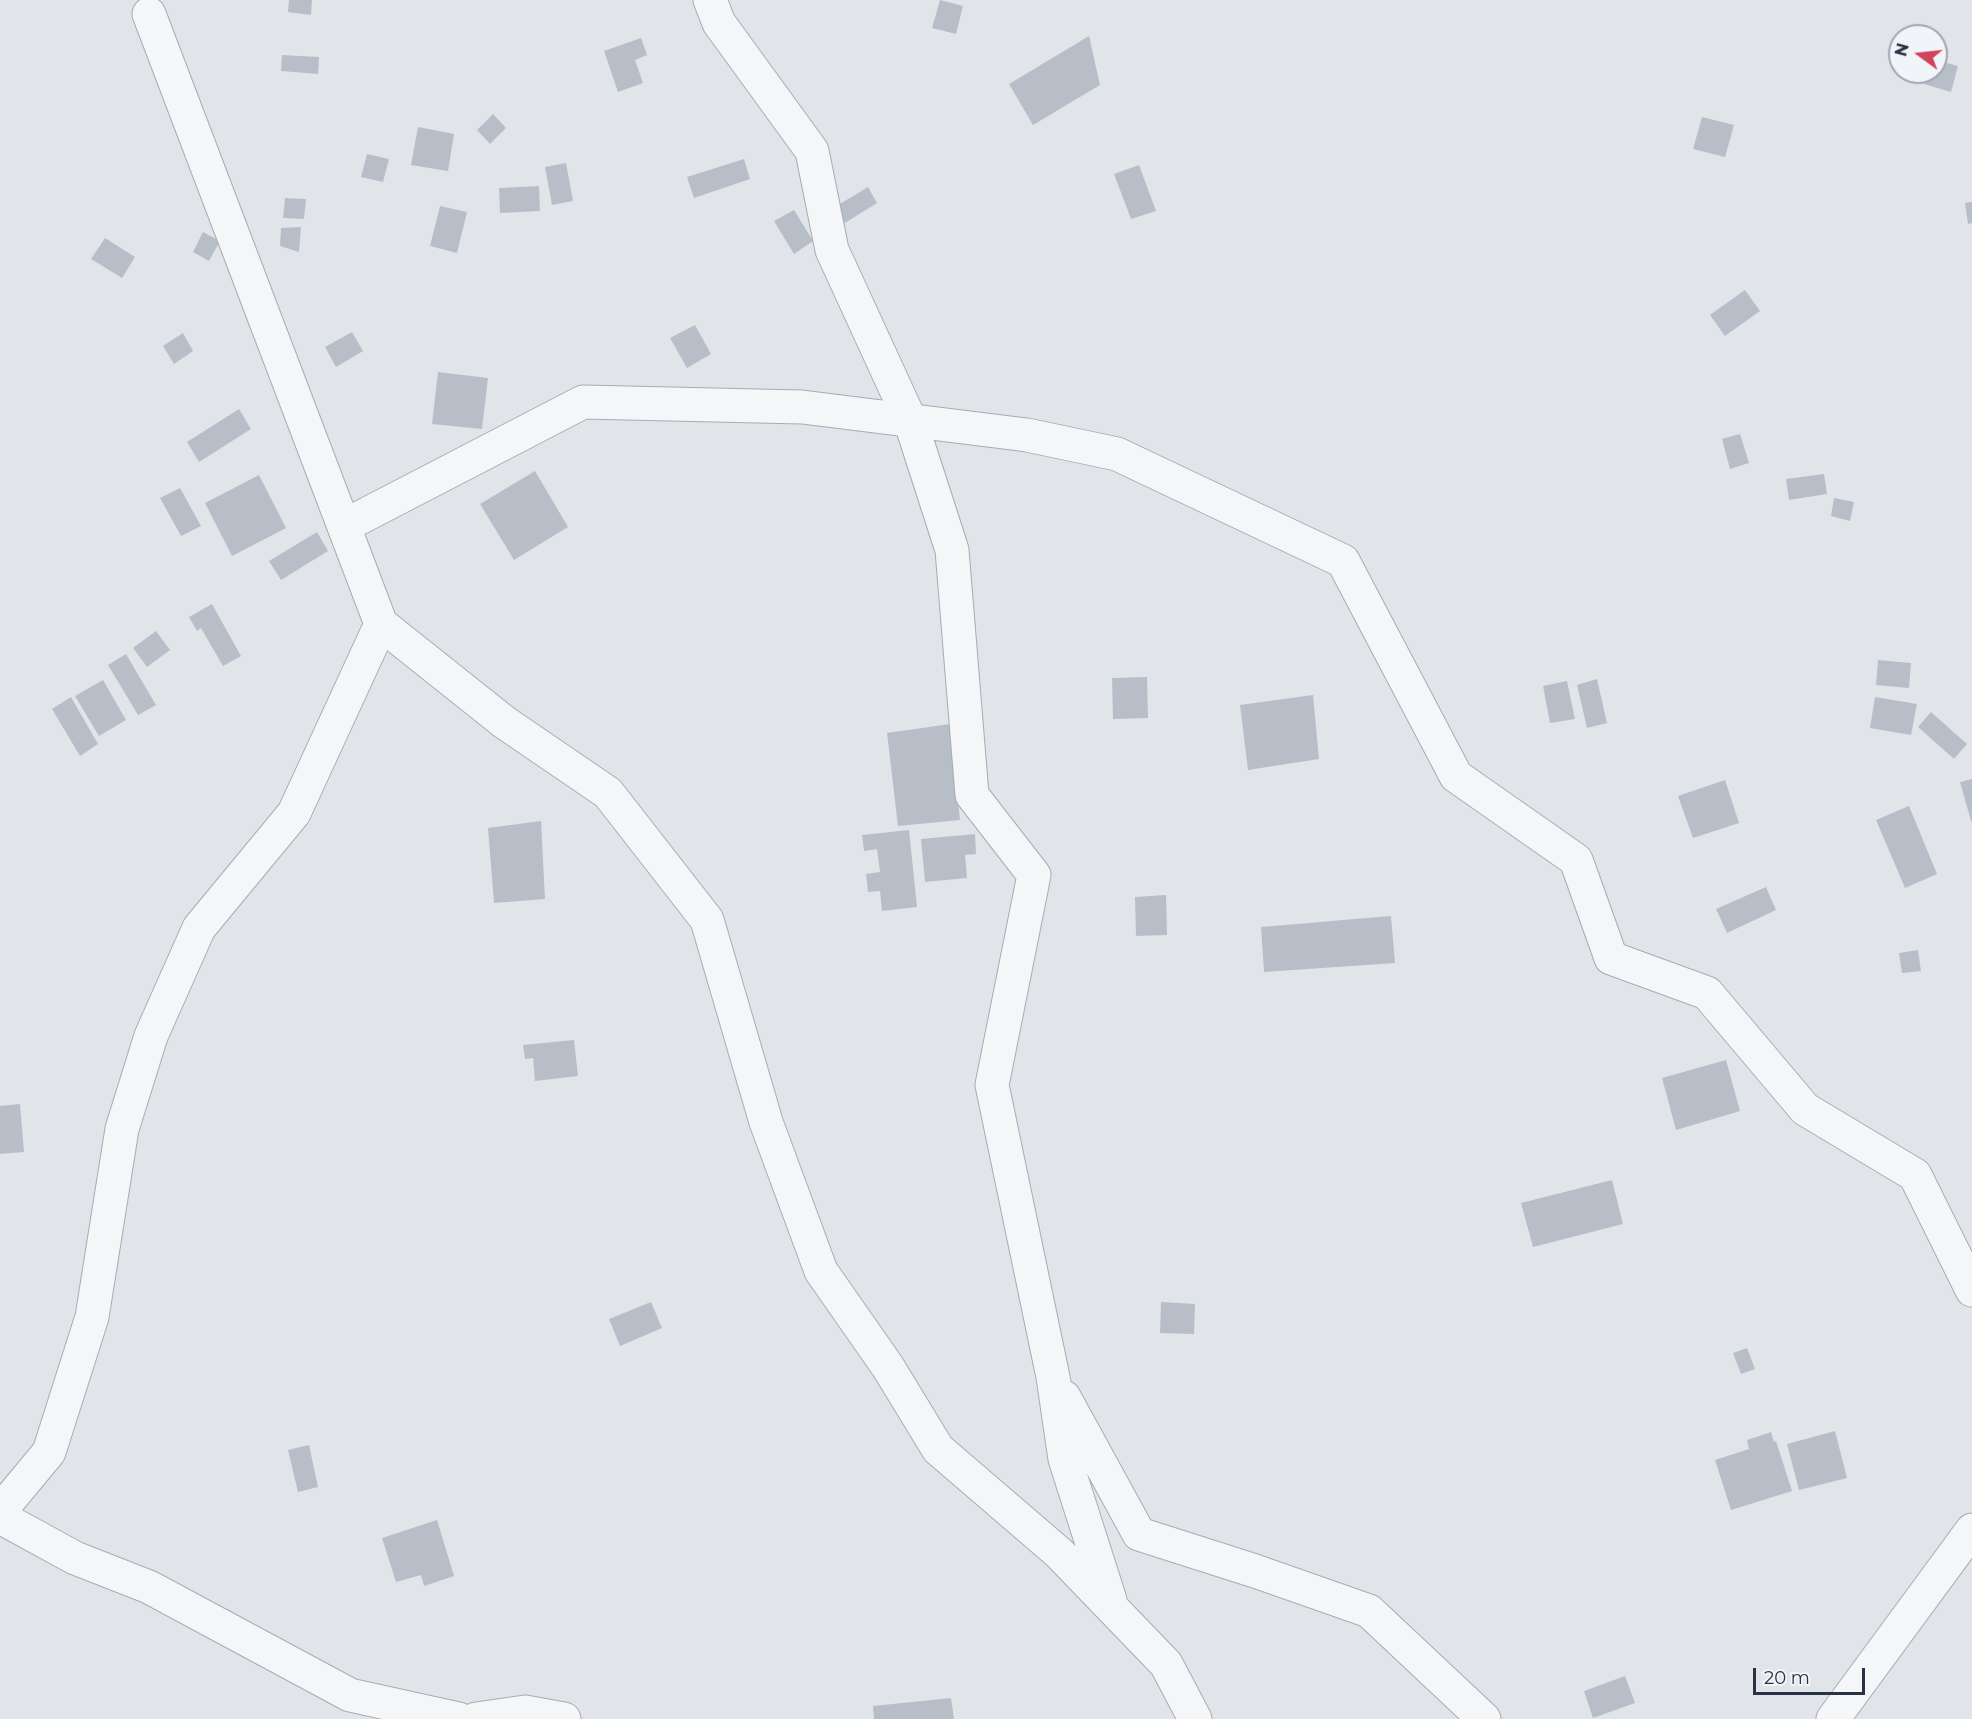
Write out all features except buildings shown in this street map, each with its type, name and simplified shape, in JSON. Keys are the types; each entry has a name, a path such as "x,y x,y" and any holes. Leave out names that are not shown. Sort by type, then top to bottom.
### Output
{"street":[{"path":"710,0 719,22 812,151 832,250 910,420 952,550 972,795 1034,875 992,1085 1053,1377 1065,1459 1112,1607"},
{"path":"149,14 381,624 504,722 608,793 707,920 766,1122 821,1271 888,1367 938,1449 1059,1553 1112,1607 1166,1664 1195,1719"},
{"path":"344,526 583,402 802,407 1027,435 1117,454 1343,561 1456,776 1576,860 1611,958 1707,993 1805,1108 1915,1175 1972,1290"},
{"path":"0,1511 49,1452 92,1317 122,1130 151,1036 199,928 294,813 381,624"},
{"path":"1053,1377 1139,1534 1369,1611 1484,1719"},
{"path":"0,1517 75,1558 149,1587 350,1695 459,1719"},
{"path":"1833,1719 1972,1530"},
{"path":"476,1719 525,1712 564,1719"}]}
